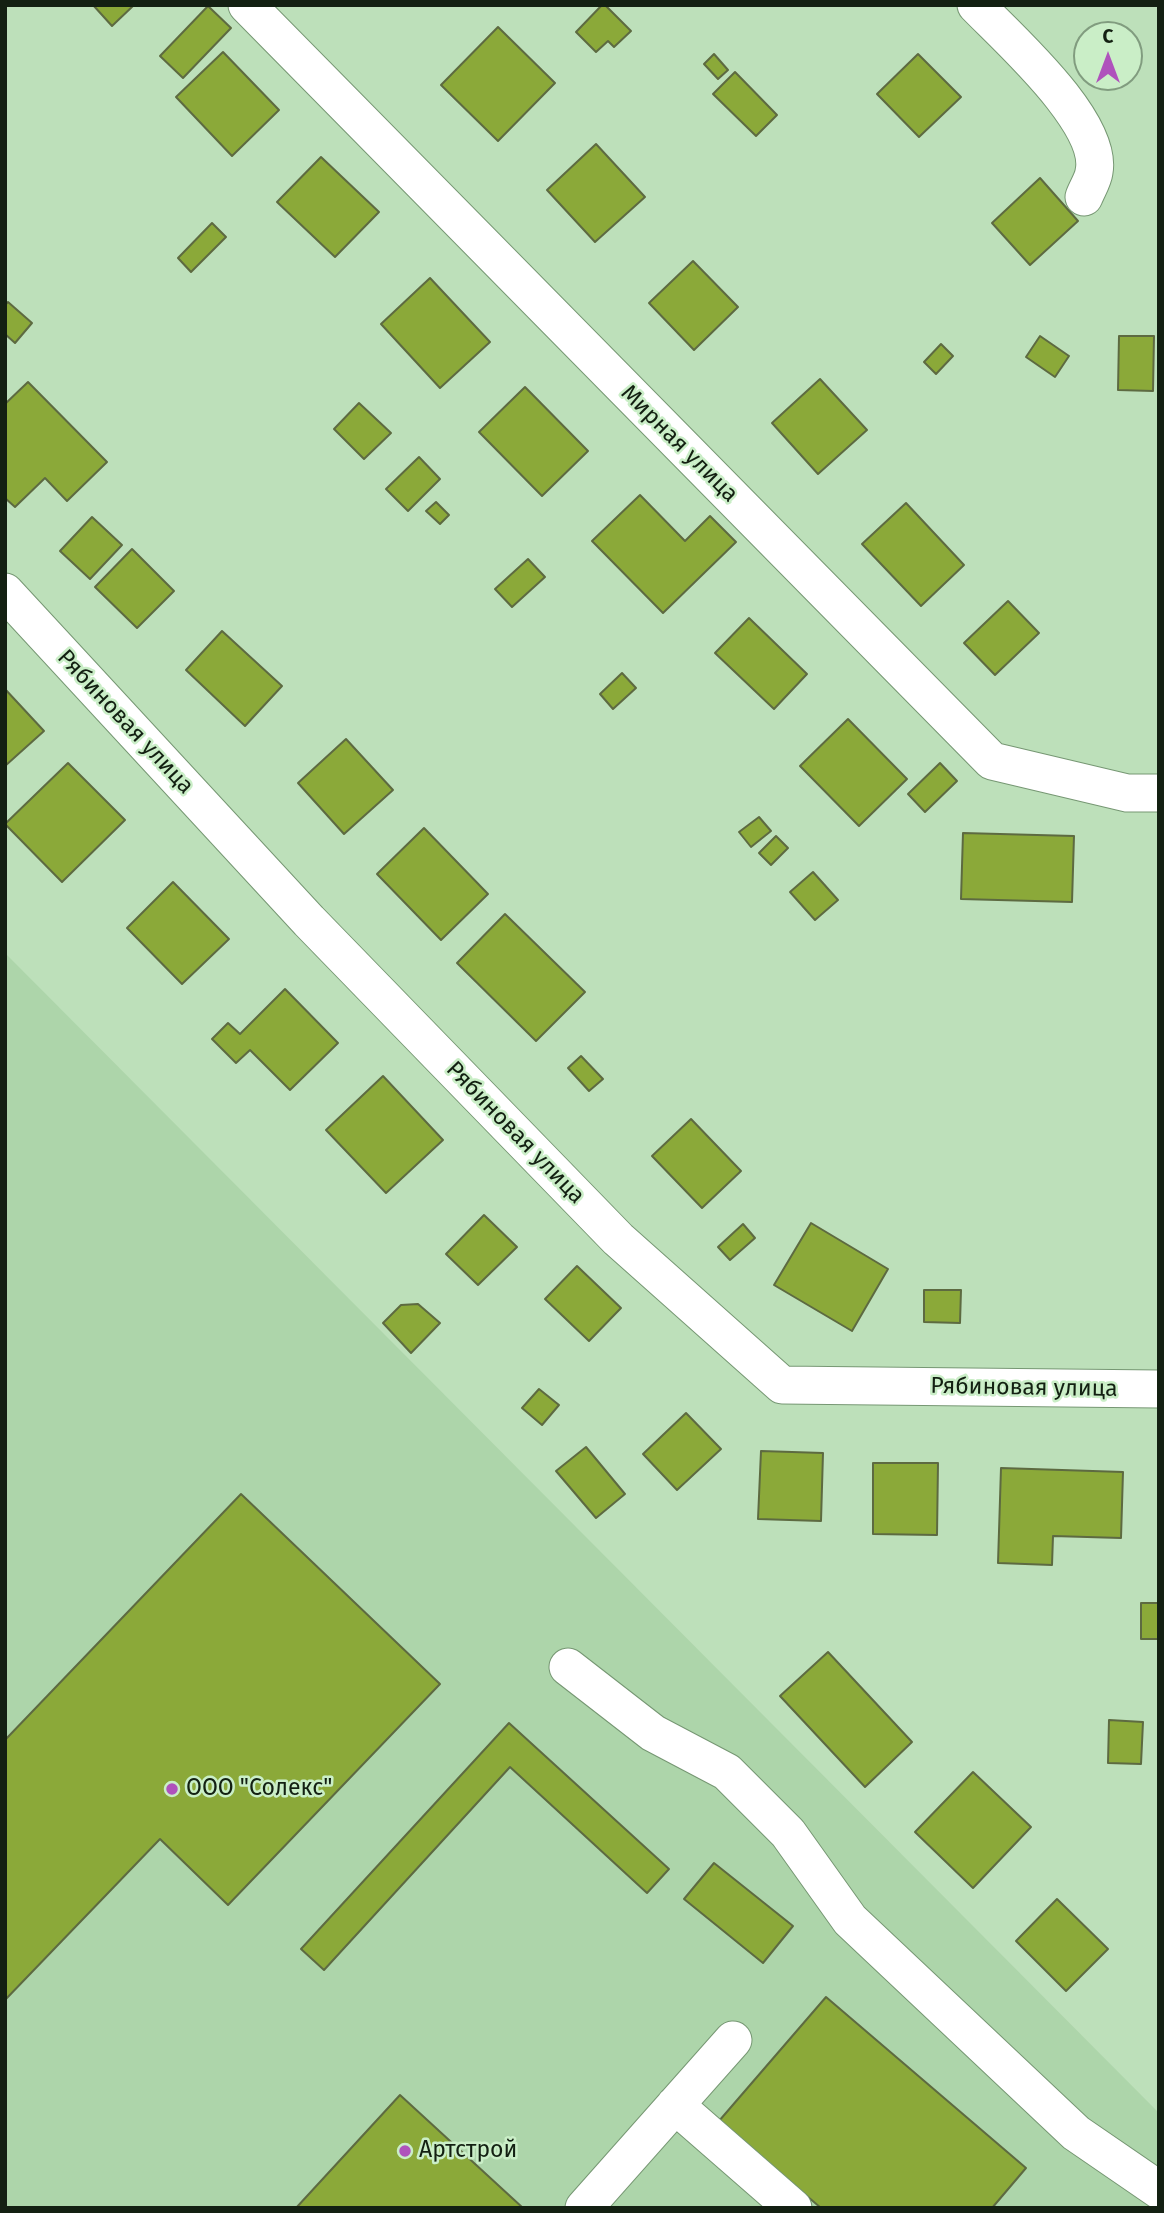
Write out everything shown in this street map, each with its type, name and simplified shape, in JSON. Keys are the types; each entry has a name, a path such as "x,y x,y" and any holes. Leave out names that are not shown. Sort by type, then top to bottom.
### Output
{"street":[{"name":"Мирная улица","path":"247,5 992,761 1127,793 1159,793"},
{"path":"976,5 1074,111 1092,145 1095,172 1084,197"},
{"name":"Рябиновая улица","path":"5,593 309,921 618,1239 782,1385 1159,1389"},
{"path":"568,1667 653,1733 727,1772 788,1833 850,1920 1076,2133 1159,2190"},
{"path":"584,2208 733,2040"},
{"path":"675,2105 793,2208"}],"shaded area":[{"path":"5,953 1159,2113 1159,2208 5,2208"}],"building":[{"path":"93,5 134,5 112,26"},
{"path":"602,5 631,31 614,47 608,41 596,52 576,32"},
{"path":"208,6 231,28 183,78 160,56"},
{"path":"498,27 555,83 498,141 441,85"},
{"path":"223,52 279,110 232,156 176,97"},
{"path":"714,54 728,70 718,79 704,64"},
{"path":"918,54 961,97 919,137 877,94"},
{"path":"735,72 777,115 756,136 713,94"},
{"path":"596,144 645,197 595,242 547,190"},
{"path":"321,157 379,212 335,257 277,202"},
{"path":"1040,178 1078,221 1030,265 992,223"},
{"path":"212,223 226,237 191,272 178,258"},
{"path":"693,261 738,307 694,350 649,303"},
{"path":"430,278 490,342 440,388 381,324"},
{"path":"8,302 32,323 15,343 5,334 5,305"},
{"path":"1040,336 1069,356 1055,377 1026,357"},
{"path":"1119,336 1154,336 1153,391 1118,390"},
{"path":"941,344 953,356 936,374 924,362"},
{"path":"820,379 867,430 818,474 772,423"},
{"path":"28,382 107,462 67,501 45,478 15,507 5,498 5,404"},
{"path":"525,387 588,451 542,496 479,432"},
{"path":"359,403 391,433 364,459 334,429"},
{"path":"419,457 440,479 408,511 386,489"},
{"path":"640,495 685,541 710,516 736,542 663,613 592,541"},
{"path":"436,502 449,515 440,524 426,511"},
{"path":"906,503 964,565 921,606 862,544"},
{"path":"92,517 122,545 90,579 60,551"},
{"path":"132,549 174,591 137,628 95,587"},
{"path":"528,559 545,577 512,607 495,589"},
{"path":"1008,601 1039,633 995,675 964,643"},
{"path":"749,618 807,674 774,709 715,653"},
{"path":"222,631 282,686 245,726 186,670"},
{"path":"622,673 636,688 613,709 600,694"},
{"path":"5,689 44,731 5,766"},
{"path":"848,719 907,779 859,826 800,766"},
{"path":"346,739 393,790 344,834 298,783"},
{"path":"68,763 125,820 62,882 5,824"},
{"path":"940,763 957,781 925,812 908,794"},
{"path":"759,817 771,831 751,847 739,832"},
{"path":"424,828 488,894 441,940 377,874"},
{"path":"963,833 1074,836 1072,902 961,899"},
{"path":"776,836 788,848 771,865 759,853"},
{"path":"813,872 838,900 815,920 790,892"},
{"path":"173,882 229,939 182,984 127,928"},
{"path":"505,914 585,992 536,1041 457,963"},
{"path":"285,989 338,1043 290,1090 250,1050 236,1063 212,1039 228,1023 240,1034"},
{"path":"581,1056 603,1079 589,1091 568,1068"},
{"path":"383,1076 443,1140 386,1193 326,1130"},
{"path":"691,1119 741,1171 702,1208 652,1156"},
{"path":"484,1215 517,1247 478,1285 446,1254"},
{"path":"811,1223 888,1269 852,1331 774,1285"},
{"path":"743,1224 755,1238 730,1260 718,1247"},
{"path":"577,1266 621,1308 589,1341 545,1299"},
{"path":"924,1290 961,1290 960,1323 924,1322"},
{"path":"418,1304 440,1323 411,1353 383,1323 401,1305"},
{"path":"539,1389 559,1405 542,1425 522,1408"},
{"path":"686,1413 721,1449 677,1490 643,1454"},
{"path":"586,1447 625,1494 596,1518 556,1471"},
{"path":"761,1451 823,1453 821,1521 758,1519"},
{"path":"873,1463 938,1463 937,1535 873,1534"},
{"path":"1001,1468 1123,1472 1121,1538 1053,1536 1052,1565 998,1563"},
{"name":"ООО \"Солекс\"","path":"241,1494 440,1684 228,1905 160,1839 5,2000 5,1740"},
{"path":"1141,1603 1159,1603 1159,1639 1141,1639"},
{"path":"828,1652 912,1742 865,1787 780,1696"},
{"path":"1109,1720 1143,1722 1141,1764 1108,1763"},
{"path":"509,1723 669,1869 647,1893 510,1767 324,1970 301,1949"},
{"path":"973,1772 1031,1827 973,1888 915,1832"},
{"path":"714,1863 793,1926 763,1963 684,1899"},
{"path":"1057,1899 1108,1949 1066,1991 1016,1941"},
{"path":"826,1997 1026,2168 992,2208 821,2208 719,2121"},
{"name":"Артстрой","path":"400,2095 523,2208 296,2208"}],"place":[{"name":"ООО \"Солекс\"","path":"172,1789"},
{"name":"Артстрой","path":"405,2151"}]}
